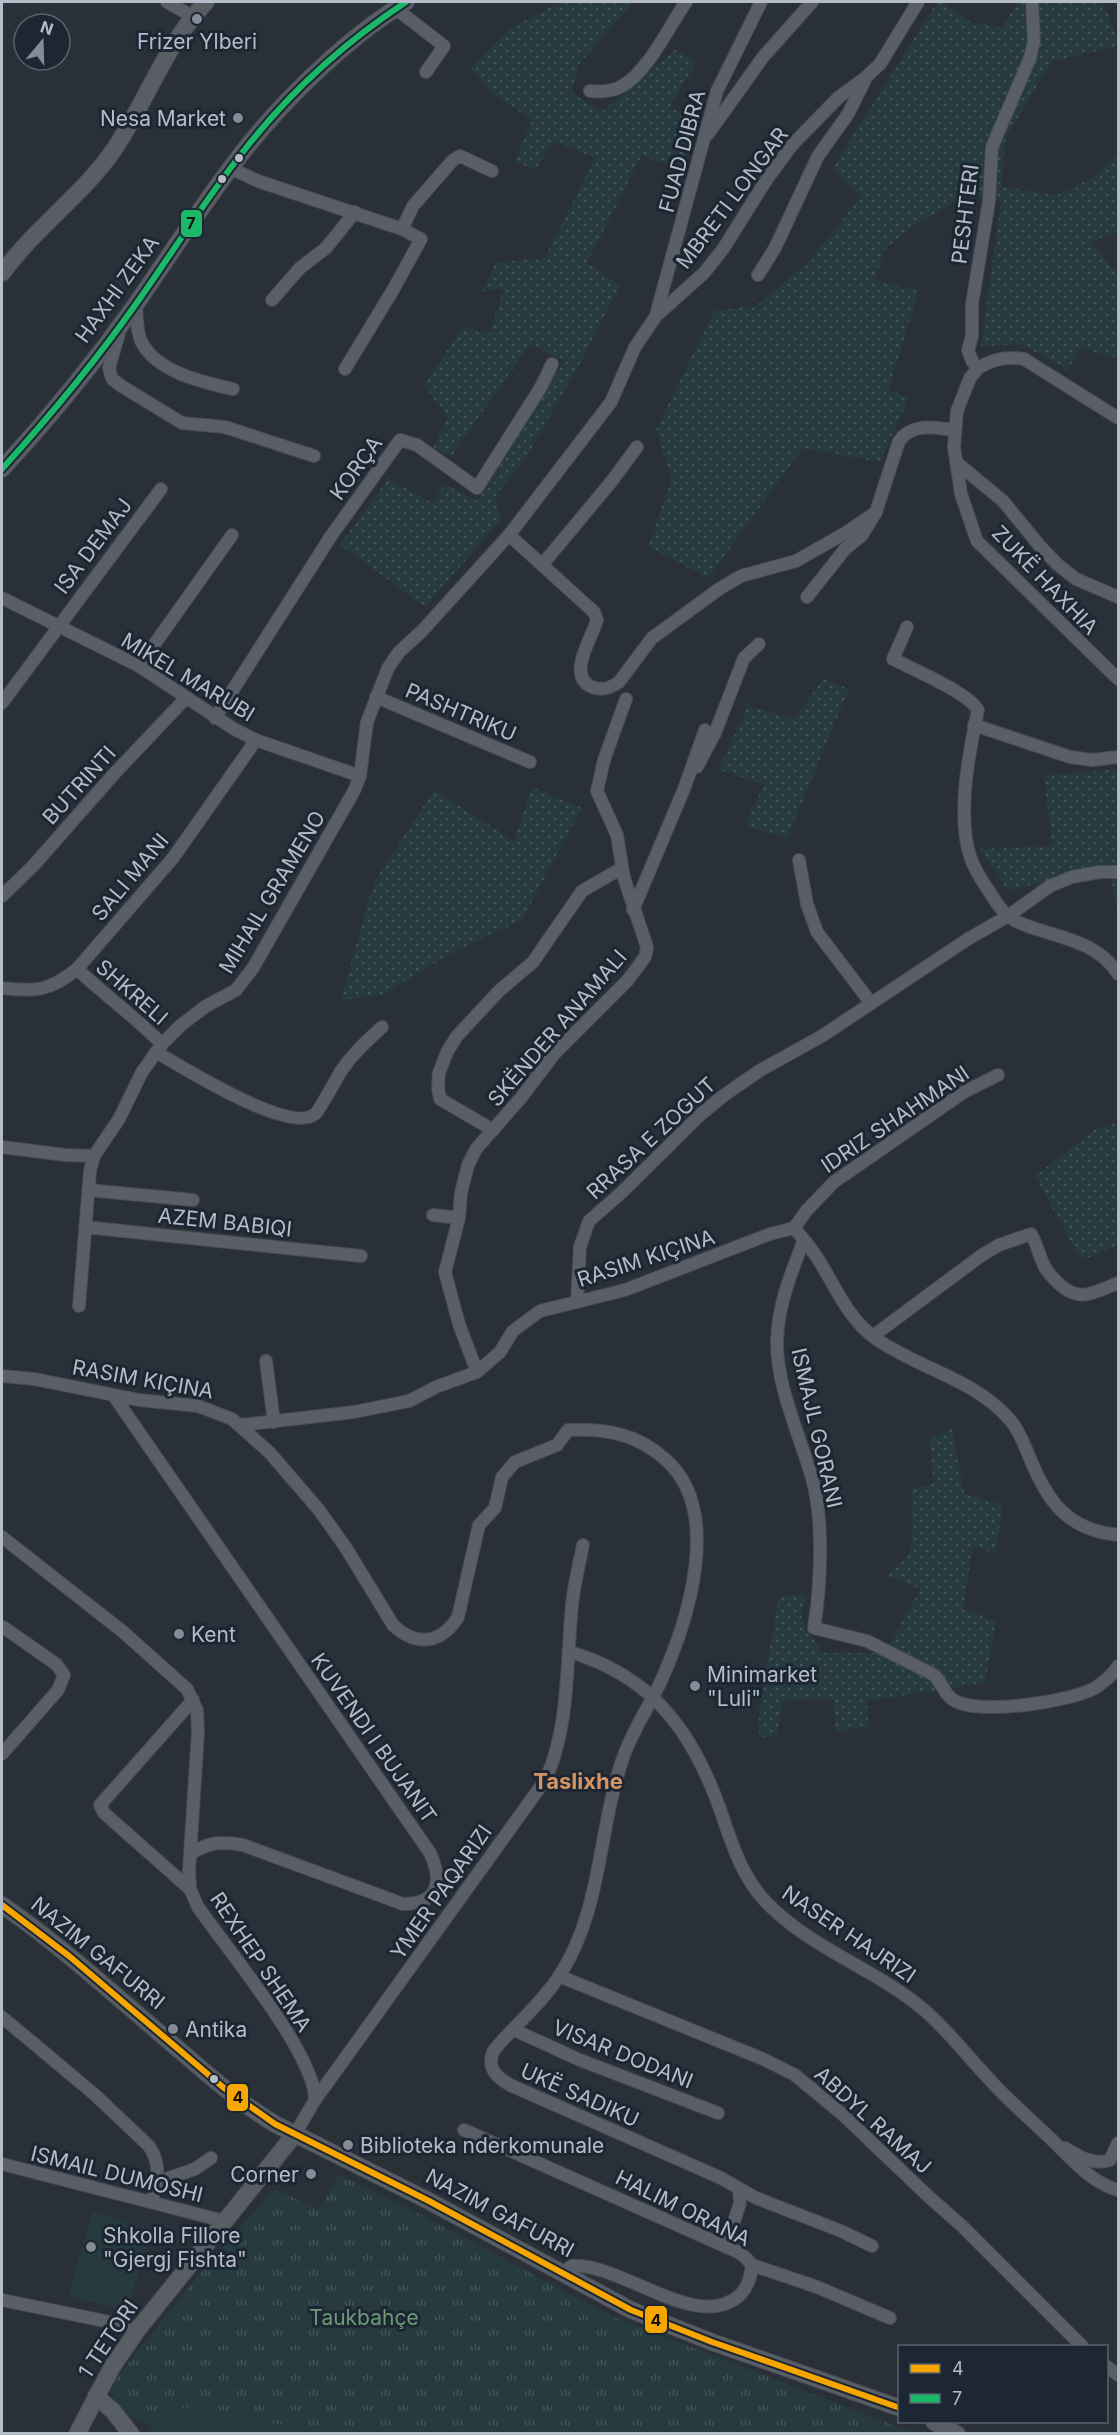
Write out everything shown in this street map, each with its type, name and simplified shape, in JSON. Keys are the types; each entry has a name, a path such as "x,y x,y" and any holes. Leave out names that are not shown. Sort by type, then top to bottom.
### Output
{"street":[{"path":"167,2 192,16"},
{"path":"2,273 102,165 132,120 171,46 192,16 206,2"},
{"path":"590,91 609,91 621,87 636,76 686,2"},
{"name":"FUAD DIBRA","path":"656,316 717,91 761,2"},
{"path":"705,137 763,57 812,2"},
{"name":"MBRETI LONGAR","path":"656,316 686,291 710,265 792,145 839,97 865,78 892,46 918,2"},
{"name":"PESHTERI","path":"978,368 968,350 972,336 972,304 989,201 992,147 1030,58 1034,40 1032,2"},
{"name":"HAXHI ZEKA","path":"2,469 55,410 121,326 230,168 308,81 369,27 400,5 444,46 426,72"},
{"name":"MBRETI LONGAR","path":"758,275 775,248 818,156 848,114 865,78"},
{"path":"402,229 413,206 453,160 460,156 492,171"},
{"path":"230,168 258,181 402,229 421,239 399,282 345,369"},
{"path":"272,300 300,268 326,248 355,212"},
{"path":"136,304 139,333 150,354 187,376 233,389"},
{"name":"MIHAIL GRAMENO","path":"94,1156 108,1138 142,1072 159,1048 180,1026 206,1006 236,990 253,968 345,809 360,776 367,722 388,668 399,652 422,631 509,535 611,402 635,347 656,316"},
{"path":"121,326 109,368 112,379 123,387 182,423 225,427 315,456"},
{"path":"1119,418 1036,364 1010,357 992,360 978,368 970,378 957,411 954,430 956,462 1003,501 1039,545 1076,579 1119,597"},
{"name":"KORÇA","path":"215,718 331,536 400,440 417,445 477,488 541,387 552,364"},
{"path":"807,597 845,549 862,535 876,512 899,441 905,433 915,428 954,430"},
{"path":"542,565 637,447"},
{"name":"ZUKË HAXHIA","path":"956,462 961,494 977,541 1119,679"},
{"name":"ISA DEMAJ","path":"2,703 161,489"},
{"path":"509,535 594,612 597,620 582,658 580,670 584,681 591,687 601,689 619,682 652,638 726,585 741,576 796,561 847,532 876,512"},
{"path":"139,666 232,535"},
{"name":"MIKEL MARUBI","path":"2,598 57,628 139,666 215,718 256,740 360,776"},
{"path":"907,627 893,659 973,703 978,710 968,752 965,832 967,844 980,878 998,906 1008,916 1019,923 1076,940 1093,948 1106,958 1119,974"},
{"path":"684,789 715,733 744,658 759,644"},
{"name":"PASHTRIKU","path":"376,697 531,762"},
{"name":"BUTRINTI","path":"2,896 33,866 100,789 185,699"},
{"name":"SKËNDER ANAMALI","path":"477,1372 459,1324 445,1272 459,1218 461,1193 468,1165 476,1149 555,1053 639,967 647,948 633,910 622,868 617,835 597,791 604,760 626,699"},
{"path":"974,725 1070,757 1092,760 1119,757"},
{"path":"633,910 684,789 705,730"},
{"name":"SALI MANI","path":"2,988 34,991 48,989 77,969 173,858 256,740"},
{"path":"799,860 807,904 817,932 871,1003"},
{"path":"493,1130 440,1099 439,1073 447,1052 474,1016 533,962 582,891 622,868"},
{"name":"RRASA E ZOGUT","path":"577,1301 580,1247 589,1221 723,1096 759,1071 822,1036 968,939 1008,916 1050,886 1072,877 1100,872 1119,872"},
{"name":"SHKRELI","path":"77,969 102,993 138,1020 159,1048 252,1105 302,1119 316,1114 352,1054 382,1027"},
{"name":"IDRIZ SHAHMANI","path":"794,1228 807,1210 834,1182 964,1092 998,1075"},
{"path":"2,1161 5,1148 94,1156 88,1190 79,1306"},
{"path":"88,1190 193,1200"},
{"path":"433,1215 459,1218"},
{"name":"AZEM BABIQI","path":"85,1227 361,1256"},
{"path":"794,1228 814,1253 844,1304 873,1336 894,1350 968,1385 984,1397 1010,1419 1019,1432 1039,1480 1058,1508 1087,1529 1119,1535"},
{"name":"RASIM KIÇINA","path":"2,1376 34,1379 114,1396 198,1406 220,1413 241,1425 354,1412 409,1401 436,1387 477,1372 500,1352 513,1331 540,1311 625,1290 771,1234 794,1228"},
{"path":"873,1336 982,1255 999,1245 1031,1234 1045,1269 1073,1295 1083,1296 1119,1283"},
{"name":"ISMAJL GORANI","path":"804,1240 783,1299 777,1340 778,1361 813,1480 818,1515 818,1597 814,1628 882,1647 934,1675 940,1680 950,1698 959,1703 974,1705 1026,1705 1074,1695 1095,1688 1113,1674 1119,1666"},
{"path":"266,1362 274,1422"},
{"name":"KUVENDI I BUJANIT","path":"114,1396 430,1853 438,1873 433,1893 425,1900 415,1904 403,1904 243,1845 227,1842 212,1843 190,1854"},
{"name":"UKË SADIKU","path":"241,1425 270,1453 319,1510 346,1548 393,1625 403,1635 415,1640 439,1636 451,1627 458,1617 479,1525 495,1508 502,1477 515,1462 557,1445 568,1430 592,1429 635,1438 654,1449 683,1479 691,1498 698,1538 693,1579 684,1617 661,1680 623,1758 606,1818 589,1910 570,1957 559,1976 514,2030 494,2050 490,2060 491,2069 498,2078 510,2085 721,2178 781,2209 841,2231 872,2246"},
{"path":"2,1537 122,1631 187,1689 194,1700 100,1805 104,1813 190,1889"},
{"name":"YMER PAQARIZI","path":"294,2134 315,2100 546,1779 556,1755 570,1652 572,1606 583,1545"},
{"path":"2,1754 58,1690 64,1676 56,1664 3,1627"},
{"path":"570,1652 594,1659 614,1669 653,1696"},
{"name":"NASER HAJRIZI","path":"653,1696 689,1741 704,1767 739,1862 750,1882 766,1901 804,1932 882,1979 925,2011 990,2080 1083,2171 1119,2190"},
{"name":"REXHEP SHEMA","path":"194,1700 198,1732 190,1889 198,1907 269,2005 297,2050 312,2078 315,2100"},
{"name":"NAZIM GAFURRI","path":"2,1905 61,1948 218,2083 258,2114 294,2134 337,2153 631,2310 668,2326 898,2407"},
{"name":"ABDYL RAMAJ","path":"559,1976 763,2059 795,2075 842,2114 882,2154 962,2226 1082,2345"},
{"path":"2,2017 94,2094 149,2146 156,2157 157,2182 152,2201"},
{"name":"VISAR DODANI","path":"514,2030 580,2060 718,2114"},
{"name":"HALIM ORANA","path":"464,2130 726,2247 746,2258 752,2265 817,2287 890,2318"},
{"name":"1 TETORI","path":"77,2433 112,2367 139,2328 294,2134"},
{"path":"1053,2141 1093,2162 1102,2163 1110,2160 1119,2143"},
{"path":"157,2182 195,2169 211,2158"},
{"name":"ISMAIL DUMOSHI","path":"2,2164 224,2221"},
{"path":"726,2247 740,2202 739,2189"},
{"name":"HALIM ORANA","path":"564,2273 571,2266 591,2267 691,2305 714,2308 725,2306 744,2292 752,2273 752,2265"},
{"path":"2,2300 139,2328"},
{"path":"96,2396 113,2411 131,2433"},
{"path":"938,2423 957,2433"}],"green space":[{"path":"561,2 634,2 580,63 571,92 602,112 675,50 697,61 669,108 693,118 682,171 642,155 587,263 620,285 578,367 527,456 494,498 502,518 425,607 340,545 388,479 433,503 444,484 478,501 564,361 530,344 451,457 433,447 448,417 424,386 463,326 489,334 504,289 482,291 496,262 544,259 595,158 553,141 536,169 514,162 532,120 492,93 470,68 509,29"},
{"path":"937,2 943,2 970,22 1002,28 1018,2 1103,2 1118,40 1118,46 1051,62 1006,138 1001,187 1057,195 1096,176 1118,154 1118,232 1091,242 1118,274 1118,358 1080,348 1068,370 1021,344 981,346 1001,202 969,194 912,227 884,250 875,280 918,291 889,390 909,398 880,462 803,448 708,578 648,546 672,479 656,430 714,311 756,306 806,264 861,197 832,169"},
{"path":"823,679 849,689 787,838 745,826 764,784 719,770 748,706 794,719"},
{"path":"1118,769 1118,917 1109,866 1008,891 981,849 1052,846 1044,776"},
{"path":"532,787 582,808 522,920 450,954 382,995 341,1000 373,884 434,790 514,841"},
{"path":"1118,1122 1118,1246 1081,1260 1035,1176 1096,1129"},
{"path":"952,1429 964,1493 1002,1505 996,1554 973,1546 963,1609 996,1621 985,1683 867,1701 868,1726 835,1732 833,1699 783,1700 777,1735 759,1738 759,1712 779,1596 806,1594 801,1619 822,1653 885,1653 920,1589 887,1576 911,1551 912,1489 934,1483 929,1439"},
{"name":"Taukbahçe","path":"339,2175 407,2207 611,2316 914,2433 319,2434 295,2427 169,2411 151,2426 124,2412 115,2402 109,2387 204,2268 275,2189 319,2210"},
{"path":"92,2212 151,2229 127,2312 68,2295"},
{"path":"195,2406 319,2433 151,2433 151,2426 169,2411"}],"transit line":[{"name":"7","path":"2,469 105,347 217,186 263,127 300,87 340,51 406,2"},
{"name":"4","path":"2,1905 69,1956 224,2088 275,2124 429,2201 631,2310 712,2342 898,2407"}],"place":[{"name":"Frizer Ylberi","path":"197,19"},
{"name":"Nesa Market","path":"238,118"},
{"name":"Kent","path":"179,1634"},
{"name":"Minimarket \"Luli\"","path":"695,1686"},
{"name":"Antika","path":"173,2029"},
{"name":"Biblioteka nderkomunale","path":"348,2145"},
{"name":"Corner","path":"311,2174"},
{"name":"Shkolla Fillore \"Gjergj Fishta\"","path":"91,2247"}],"district":[{"name":"Taslixhe","path":"578,1781"}]}
